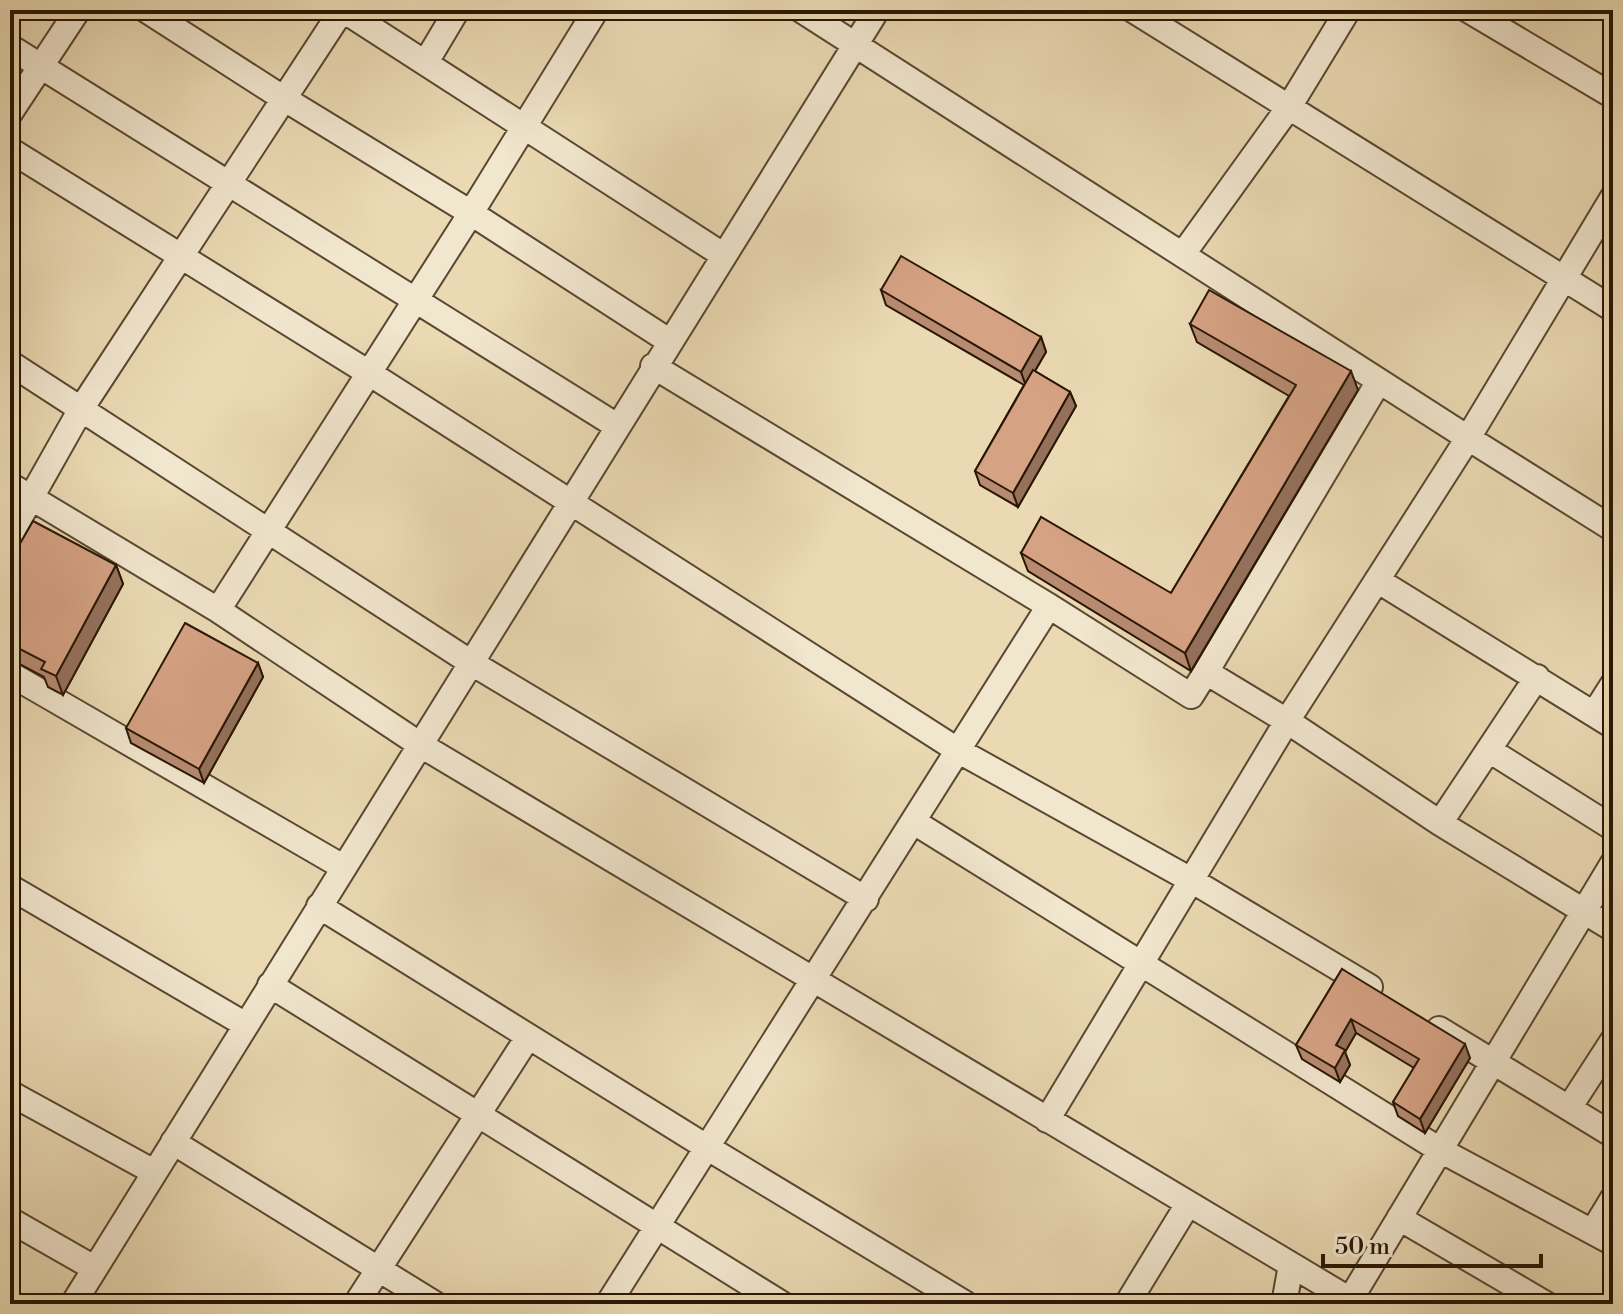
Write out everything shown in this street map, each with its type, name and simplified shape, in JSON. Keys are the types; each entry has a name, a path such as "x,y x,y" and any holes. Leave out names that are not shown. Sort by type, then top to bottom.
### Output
{"street":[{"path":"10,113 78,10"},
{"path":"146,10 669,341"},
{"path":"10,535 20,491 81,409 182,259 283,98 343,10 723,255"},
{"path":"426,62 457,10"},
{"path":"218,610 471,213 596,10"},
{"path":"801,10 1613,529"},
{"path":"73,1304 877,10"},
{"path":"1133,10 1613,309"},
{"path":"1183,254 1289,107 1348,10"},
{"path":"1468,10 1613,96"},
{"path":"10,47 617,426"},
{"path":"10,150 369,373 959,751 1191,880 1388,998"},
{"path":"1047,1120 1287,721 1468,438 1613,197"},
{"path":"10,363 470,662 866,899"},
{"path":"653,366 1049,606 1191,696 1379,381"},
{"path":"20,491 218,610 419,744 1354,1302 1399,1218 1613,863"},
{"path":"1377,580 1603,720 1613,684"},
{"path":"608,1304 815,981 1049,606"},
{"path":"1206,672 1287,721 1440,823 1613,929"},
{"path":"10,674 343,867"},
{"path":"1440,823 1537,677"},
{"path":"1489,750 1613,828"},
{"path":"914,822 1440,1150 1603,1237 1613,1198"},
{"path":"10,887 246,1025"},
{"path":"319,906 966,1304"},
{"path":"270,985 782,1304"},
{"path":"1414,1014 1613,1135"},
{"path":"356,1304 528,1037"},
{"path":"1569,1108 1613,1040"},
{"path":"10,1093 154,1172"},
{"path":"173,1142 435,1304"},
{"path":"1127,1304 1188,1204"},
{"path":"1399,1218 1546,1304"},
{"path":"10,1220 94,1268"},
{"path":"1284,1304 1291,1265"}],"building":[{"path":"901,256 1041,337 1021,372 881,290"},
{"path":"1209,290 1351,371 1185,653 1021,553 1041,517 1171,593 1296,385 1190,324"},
{"path":"1033,370 1070,392 1013,493 975,471"},
{"path":"33,521 116,565 56,676 41,669 45,662 10,644 10,561"},
{"path":"185,623 258,663 199,769 126,728"},
{"path":"1342,969 1465,1044 1420,1119 1393,1102 1419,1059 1351,1019 1336,1045 1345,1050 1335,1068 1296,1045"}]}
